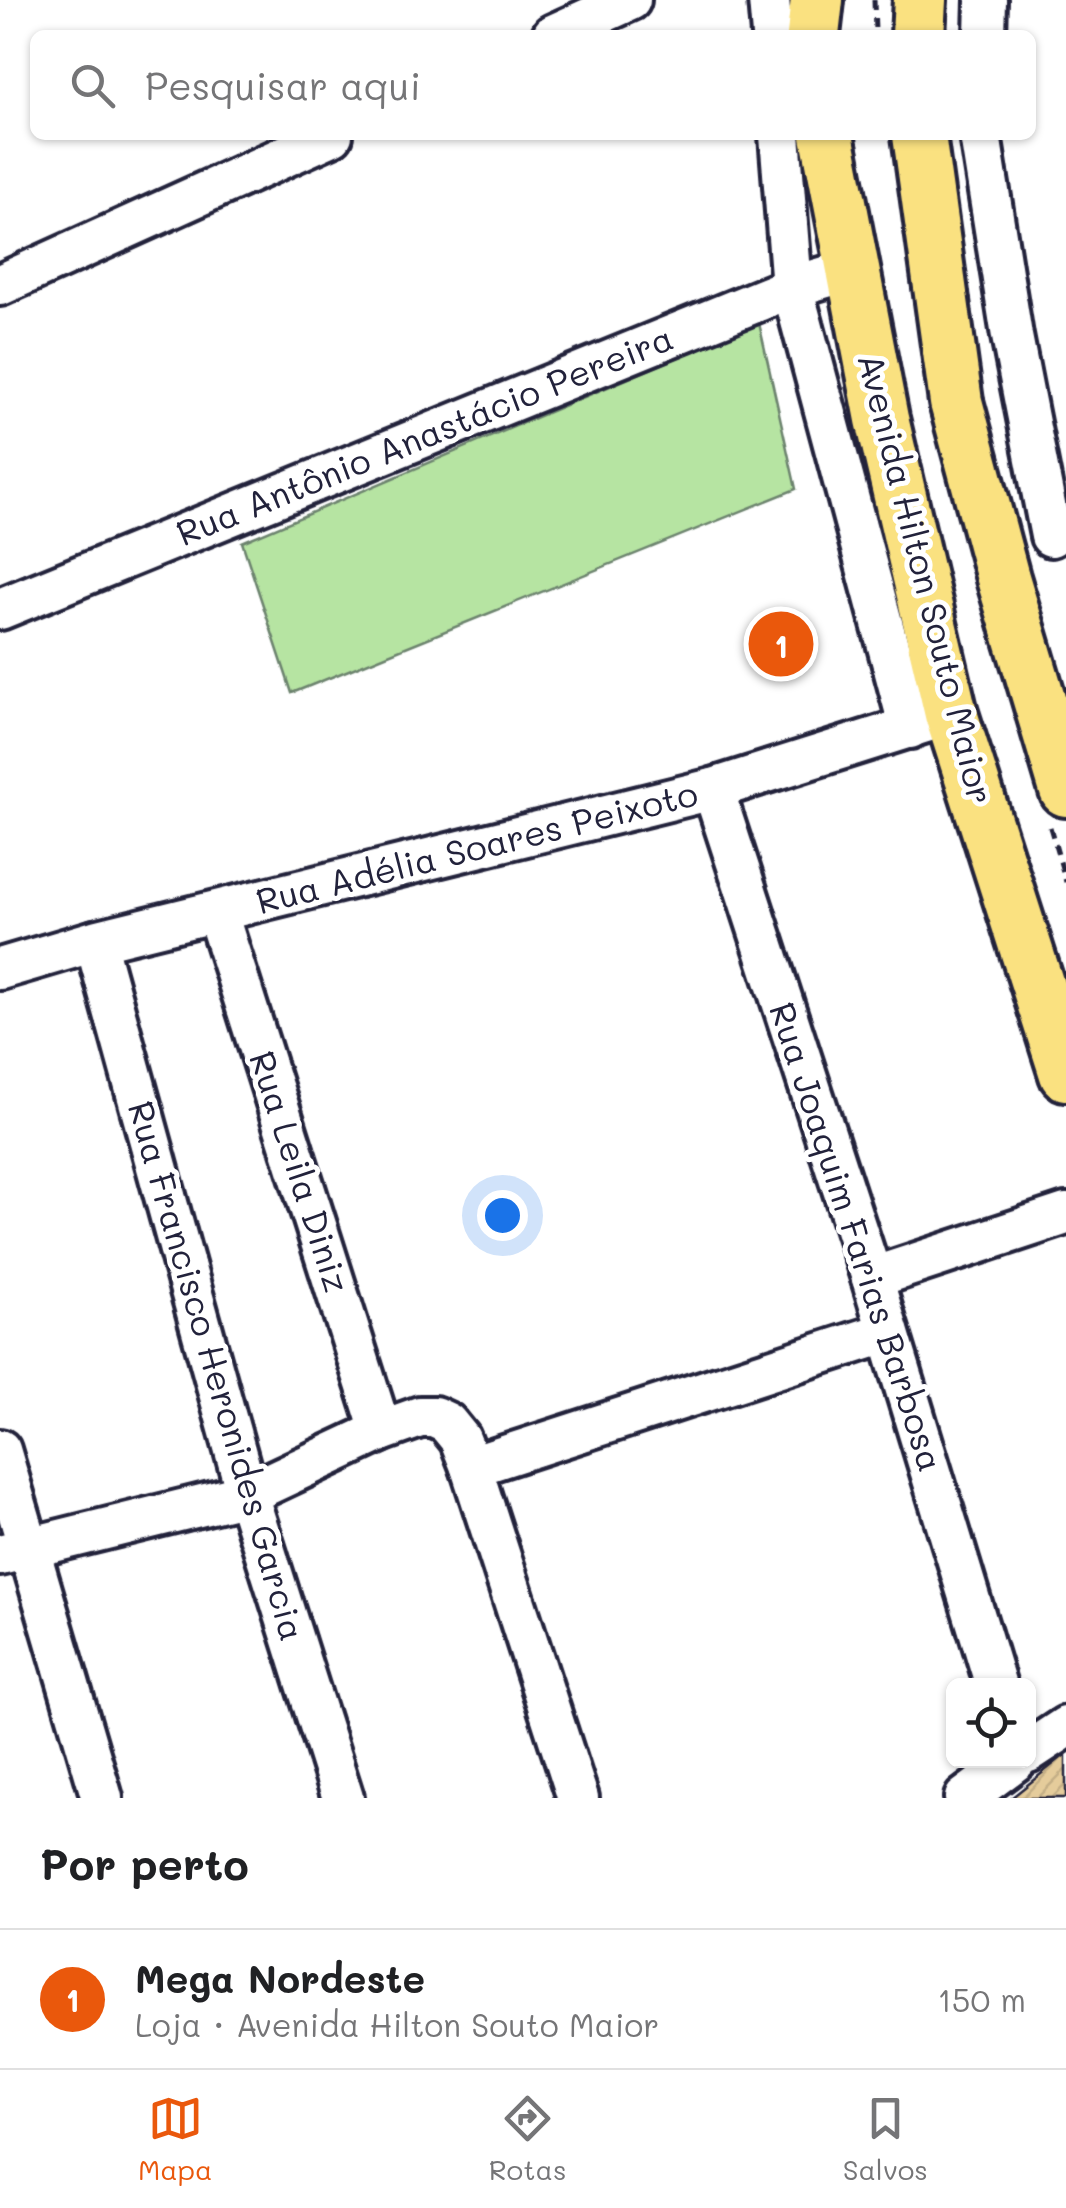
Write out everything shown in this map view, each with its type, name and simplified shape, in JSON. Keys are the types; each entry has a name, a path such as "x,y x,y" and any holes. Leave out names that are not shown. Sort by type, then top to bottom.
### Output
{"main road":[{"path":"813,30 816,0"},
{"path":"918,30 920,0"},
{"name":"Avenida Hilton Souto Maior","path":"828,140 882,419 930,721 1066,1074"},
{"name":"Avenida Hilton Souto Maior","path":"920,140 956,402 1066,790"}],"street":[{"path":"564,30 630,0"},
{"path":"769,0 772,30"},
{"path":"985,30 986,0"},
{"path":"0,286 321,140"},
{"name":"Avenida Hilton Souto Maior","path":"780,140 792,287 930,721"},
{"path":"981,140 1009,317 1059,529 1003,578"},
{"name":"Rua Antônio Anastácio Pereira","path":"0,609 792,287 852,269"},
{"name":"Rua Adélia Soares Peixoto","path":"0,970 95,942 713,789 930,721"},
{"name":"Rua Joaquim Farias Barbosa","path":"713,789 872,1278 994,1678"},
{"name":"Rua Leila Diniz","path":"217,912 381,1431"},
{"name":"Rua Francisco Heronides Garcia","path":"95,942 246,1494 344,1798"},
{"path":"872,1278 1066,1214"},
{"path":"471,1467 888,1332"},
{"path":"14,1551 246,1494 381,1431 420,1417 434,1417 446,1423 460,1439 471,1467 578,1798"},
{"path":"0,1450 14,1551 102,1798"},
{"path":"1036,1747 1066,1727"},
{"path":"965,1798 1005,1768"}],"path":[{"path":"874,0 875,30"}],"green space":[{"path":"759,323 796,489 292,693 242,542"}],"building":[{"path":"1066,1754 1066,1798 1011,1798"}],"place":[{"name":"Mega Nordeste","path":"781,644"}]}
